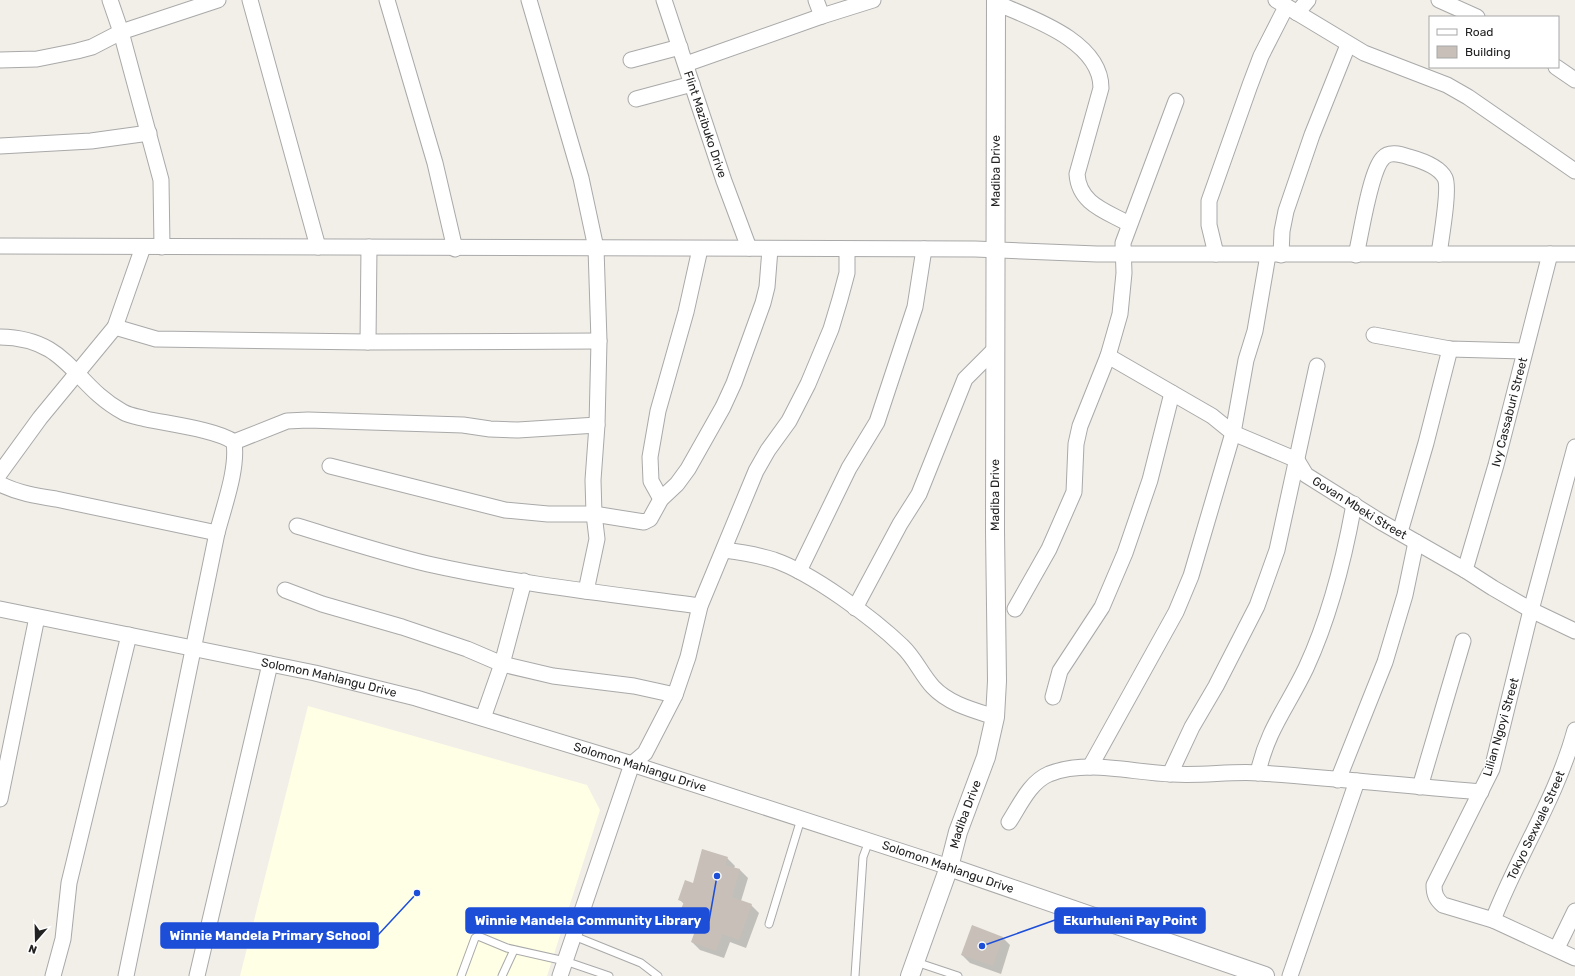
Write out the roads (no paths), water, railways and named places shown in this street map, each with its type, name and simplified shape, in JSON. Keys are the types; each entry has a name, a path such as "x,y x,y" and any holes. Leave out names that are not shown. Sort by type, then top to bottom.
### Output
{"street":[{"path":"110,0 121,32 161,180 162,247"},
{"path":"0,60 37,59 92,47 121,32 218,0"},
{"path":"250,0 318,247"},
{"path":"387,0 435,163 455,249"},
{"path":"529,0 582,178 596,248 599,341 597,426 593,480 594,514 597,539 586,591"},
{"name":"Flint Mazibuko Drive","path":"664,0 724,182 749,248"},
{"path":"816,0 822,16"},
{"path":"686,64 822,16 873,0"},
{"path":"1216,254 1209,225 1209,201 1250,85 1261,56 1287,7 1308,0"},
{"path":"1439,0 1476,16"},
{"path":"996,2 1052,27 1085,53 1097,67 1101,78 1101,88 1077,174 1078,184 1082,194 1090,202 1129,224"},
{"name":"Madiba Drive","path":"913,969 950,867 958,832 986,757 995,717 997,681 995,349 996,2"},
{"path":"1287,7 1348,45 1448,86 1468,98 1575,172"},
{"path":"1090,767 1185,593 1201,547 1233,433 1246,360 1282,231 1286,211 1312,135 1348,45"},
{"path":"631,60 680,47"},
{"path":"1557,68 1575,80"},
{"path":"636,99 692,84"},
{"path":"1015,609 1050,549 1074,492 1076,444 1080,426 1108,356 1120,314 1124,273 1123,243 1176,101"},
{"path":"0,146 91,141 149,133"},
{"path":"1356,255 1372,184 1378,165 1383,157 1392,153 1419,160 1438,170 1445,177 1446,197 1439,254"},
{"path":"0,246 369,247 455,249 924,249 1097,254 1275,255 1575,254"},
{"path":"0,473 40,418 115,326 143,247"},
{"path":"368,342 369,247"},
{"path":"661,499 651,481 650,457 658,411 686,312 700,249"},
{"path":"330,466 505,510 548,514 594,514 644,522 650,519 661,499 677,484 688,469 723,408 734,383 763,303 767,287 770,249"},
{"path":"799,571 849,468 877,422 915,307 924,249"},
{"path":"560,976 632,764 645,753 676,695 688,656 700,606 756,471 768,450 789,421 808,384 831,329 847,273 847,250"},
{"name":"Ivy Cassaburi Street","path":"1465,570 1496,465 1550,254"},
{"path":"115,326 156,339 368,342 599,341"},
{"path":"1374,335 1450,349 1524,351"},
{"path":"0,337 26,340 45,346 62,357 103,398 125,414 213,433 234,442 287,421 308,420 463,424 490,429 518,430 597,426"},
{"path":"855,608 900,524 919,494 966,379 995,349"},
{"path":"1400,532 1426,443 1450,349"},
{"path":"1108,356 1212,416 1233,433 1298,460"},
{"path":"1170,774 1189,732 1216,686 1256,606 1277,550 1298,460 1317,366"},
{"path":"1052,697 1062,667 1102,607 1125,553 1150,480 1172,393"},
{"path":"126,976 195,650 217,533 232,472 235,456 234,442"},
{"name":"Lilian Ngoyi Street","path":"1575,446 1531,610 1492,768 1434,884 1434,893 1437,900 1443,904 1493,920 1557,948 1575,958"},
{"name":"Govan Mbeki Street","path":"1298,460 1306,476 1531,610 1575,631"},
{"path":"0,484 16,492 217,533"},
{"path":"1258,773 1269,737 1298,684 1315,645 1341,572 1354,504"},
{"path":"297,526 364,547 429,564 586,591 700,606"},
{"path":"1338,780 1385,662 1405,595 1416,542"},
{"path":"724,550 741,552 776,561 799,571 855,608 892,636 911,654 932,686 943,696 958,704 995,717"},
{"path":"484,718 502,664 524,581"},
{"path":"285,590 322,604 445,642 502,664 553,676 634,686 676,695"},
{"name":"Solomon Mahlangu Drive","path":"0,609 195,650 315,672 416,698 632,764 950,867 1265,976"},
{"path":"0,799 36,617"},
{"path":"53,976 63,939 69,883 129,635"},
{"path":"1420,787 1463,641"},
{"path":"197,976 270,664"},
{"name":"Tokyo Sexwale Street","path":"1493,920 1508,881 1562,774 1575,730"},
{"path":"1009,822 1035,783 1048,775 1059,771 1090,767 1203,776 1258,773 1480,792"},
{"path":"1290,976 1357,781"},
{"path":"1557,948 1575,911"}],"lane":[{"path":"769,924 801,819"},
{"path":"855,976 864,857 869,841"},
{"path":"461,976 475,938 478,936 514,950 537,953 609,976"},
{"path":"574,936 641,963 658,976"},
{"path":"502,976 514,950"},
{"path":"913,969 958,976"}],"place":[{"name":"Winnie Mandela Community Library","path":"717,876"},
{"name":"Winnie Mandela Primary School","path":"417,893"},
{"name":"Ekurhuleni Pay Point","path":"982,946"}]}
